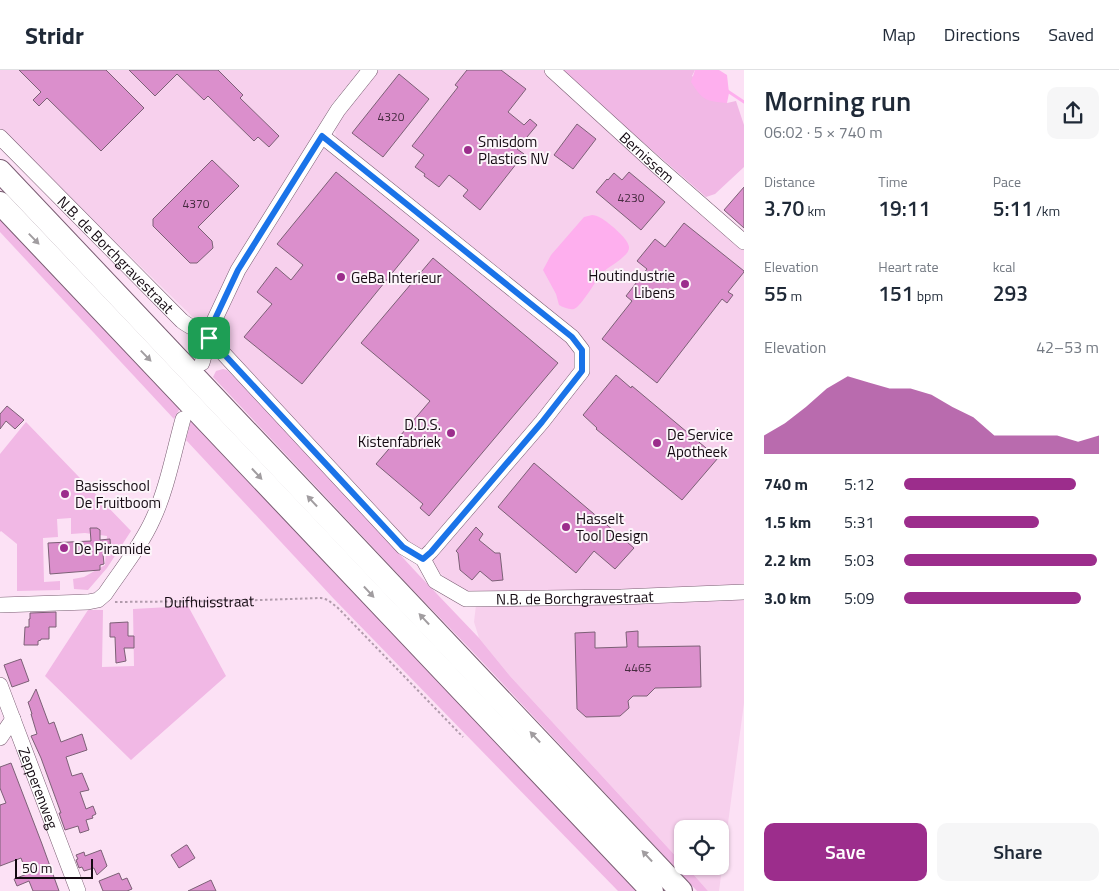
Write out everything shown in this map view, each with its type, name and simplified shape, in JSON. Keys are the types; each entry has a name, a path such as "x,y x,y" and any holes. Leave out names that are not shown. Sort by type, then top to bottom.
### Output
{"highway":[{"path":"0,171 680,891"},
{"path":"0,203 652,891"}],"street":[{"path":"202,363 214,321 238,270 338,110 370,70"},
{"name":"Bernissem","path":"552,70 744,242"},
{"path":"322,136 572,337 582,350 582,371 542,422 423,559"},
{"name":"N.B. de Borchgravestraat","path":"0,137 182,321 209,338 403,547 423,559 427,570 435,581 460,597 466,599 611,597 744,592"},
{"path":"0,605 88,602 98,600 105,594 144,538 152,521 160,503 183,419"},
{"name":"Zepperenweg","path":"0,685 78,891"},
{"path":"0,738 13,720"}],"path":[{"name":"Duifhuisstraat","path":"98,600 106,602 321,598 328,600 338,608 463,737"}],"shaded area":[{"path":"0,70 360,70 331,105 312,139 564,322 336,139 335,128 346,110 378,70 544,70 744,247 744,703 728,820 674,820 674,854 510,676 479,638 474,622 476,605 413,549 199,323 0,130"},
{"path":"560,70 695,70 692,76 727,103 736,101 744,125 744,167 715,194 706,197"},
{"path":"695,70 719,70 727,75 729,93 727,103 714,102 706,99 699,93 691,82"},
{"path":"592,215 602,219 617,230 629,247 623,257 602,273 577,307 568,309 559,305 556,294 543,270 551,255 584,217"},
{"path":"0,218 180,408 174,419 0,232"},
{"path":"227,370 254,396 479,638 510,676 674,854 674,866 213,377 216,371"},
{"path":"191,420 639,891 618,891 334,599 186,440"},
{"name":"Basisschool De Fruitboom","path":"26,422 131,531 107,568 88,590 74,589 73,579 84,577 105,565 107,536 85,533 71,534 71,518 57,519 58,537 43,538 44,582 60,581 60,590 17,591 17,544 0,532 0,454"},
{"path":"188,606 226,676 131,760 45,676 88,610 103,610 102,667 134,666 133,609"},
{"path":"682,875 694,875 708,891 697,891"},
{"path":"694,875 721,875 719,891 708,891"}],"building":[{"path":"19,70 106,70 144,108 101,151 47,98 39,106 33,100 41,92"},
{"path":"129,70 218,70 243,95 240,98 279,136 269,147 258,137 254,141 208,96 204,100 177,74 155,96"},
{"name":"Smisdom Plastics NV","path":"467,70 501,70 526,89 508,112 524,125 530,119 537,125 517,149 524,154 480,210 463,196 468,190 449,175 439,187 424,176 425,174 415,167 424,155 412,146 458,87 455,85"},
{"path":"399,74 429,99 383,157 352,133"},
{"path":"577,124 596,139 573,169 554,155"},
{"path":"212,160 239,186 198,227 212,241 213,248 197,263 190,263 153,226 153,219"},
{"name":"GeBa Interieur","path":"336,172 419,240 302,384 244,337 272,304 257,292 276,267 291,280 303,265 277,244"},
{"path":"629,172 665,202 641,230 596,192 614,173 622,180"},
{"path":"744,187 744,228 724,210"},
{"name":"Houtindustrie Libens","path":"684,223 744,272 728,292 733,295 727,303 722,299 657,383 602,339 632,301 626,296 647,269 637,261 655,239 665,247"},
{"name":"D.D.S. Kistenfabriek","path":"433,258 558,363 429,516 420,508 423,504 376,464 430,401 361,343"},
{"name":"De Service Apotheek","path":"616,375 631,388 632,386 718,458 682,500 596,429 583,415"},
{"path":"7,406 24,420 15,429 6,421 0,429 0,414"},
{"name":"Hasselt Tool Design","path":"534,463 634,548 615,569 594,551 576,573 498,507"},
{"path":"476,527 483,534 479,540 495,553 500,553 503,580 492,581 480,571 472,580 460,570 458,553 456,551"},
{"path":"90,528 100,530 100,540 110,539 111,554 103,554 104,564 100,565 100,570 50,574 48,543 91,541"},
{"path":"56,612 56,627 49,627 49,639 41,639 38,641 38,645 24,645 25,627 29,627 30,613"},
{"path":"128,622 128,636 134,636 134,648 124,648 126,661 116,663 115,637 110,637 110,623"},
{"path":"638,631 638,647 700,646 701,687 655,688 647,696 633,696 628,701 629,708 620,716 586,717 577,709 575,633 595,632 595,648 627,647 626,632"},
{"path":"21,659 29,681 12,687 4,665"},
{"path":"36,689 49,724 54,722 61,742 82,734 87,750 66,757 72,776 82,773 89,790 80,792 86,809 93,806 96,814 92,816 93,818 86,820 89,830 80,833 78,826 65,830 59,813 61,813 31,736 37,734 28,702"},
{"path":"11,763 59,891 33,891 29,881 17,886 14,879 27,874 21,858 0,866 0,805 6,803 0,788 0,767"},
{"path":"186,845 195,858 179,868 171,855"},
{"path":"101,850 107,866 97,875 94,868 84,871 82,867 79,868 76,855 84,852 85,856"},
{"path":"119,873 122,880 127,878 132,889 127,891 103,891 99,881"},
{"path":"211,880 216,891 188,891"}],"waterway":[{"path":"726,90 744,102"}],"place":[{"name":"Smisdom Plastics NV","path":"468,150"},
{"name":"GeBa Interieur","path":"341,277"},
{"name":"Houtindustrie Libens","path":"685,284"},
{"name":"D.D.S. Kistenfabriek","path":"451,433"},
{"name":"De Service Apotheek","path":"657,443"},
{"name":"Basisschool De Fruitboom","path":"65,494"},
{"name":"Hasselt Tool Design","path":"566,527"},
{"name":"De Piramide","path":"64,548"}],"route":[{"path":"322,136 572,337 582,350 582,371 542,422 423,559 403,547 209,338 214,321 238,270 322,136"}]}
